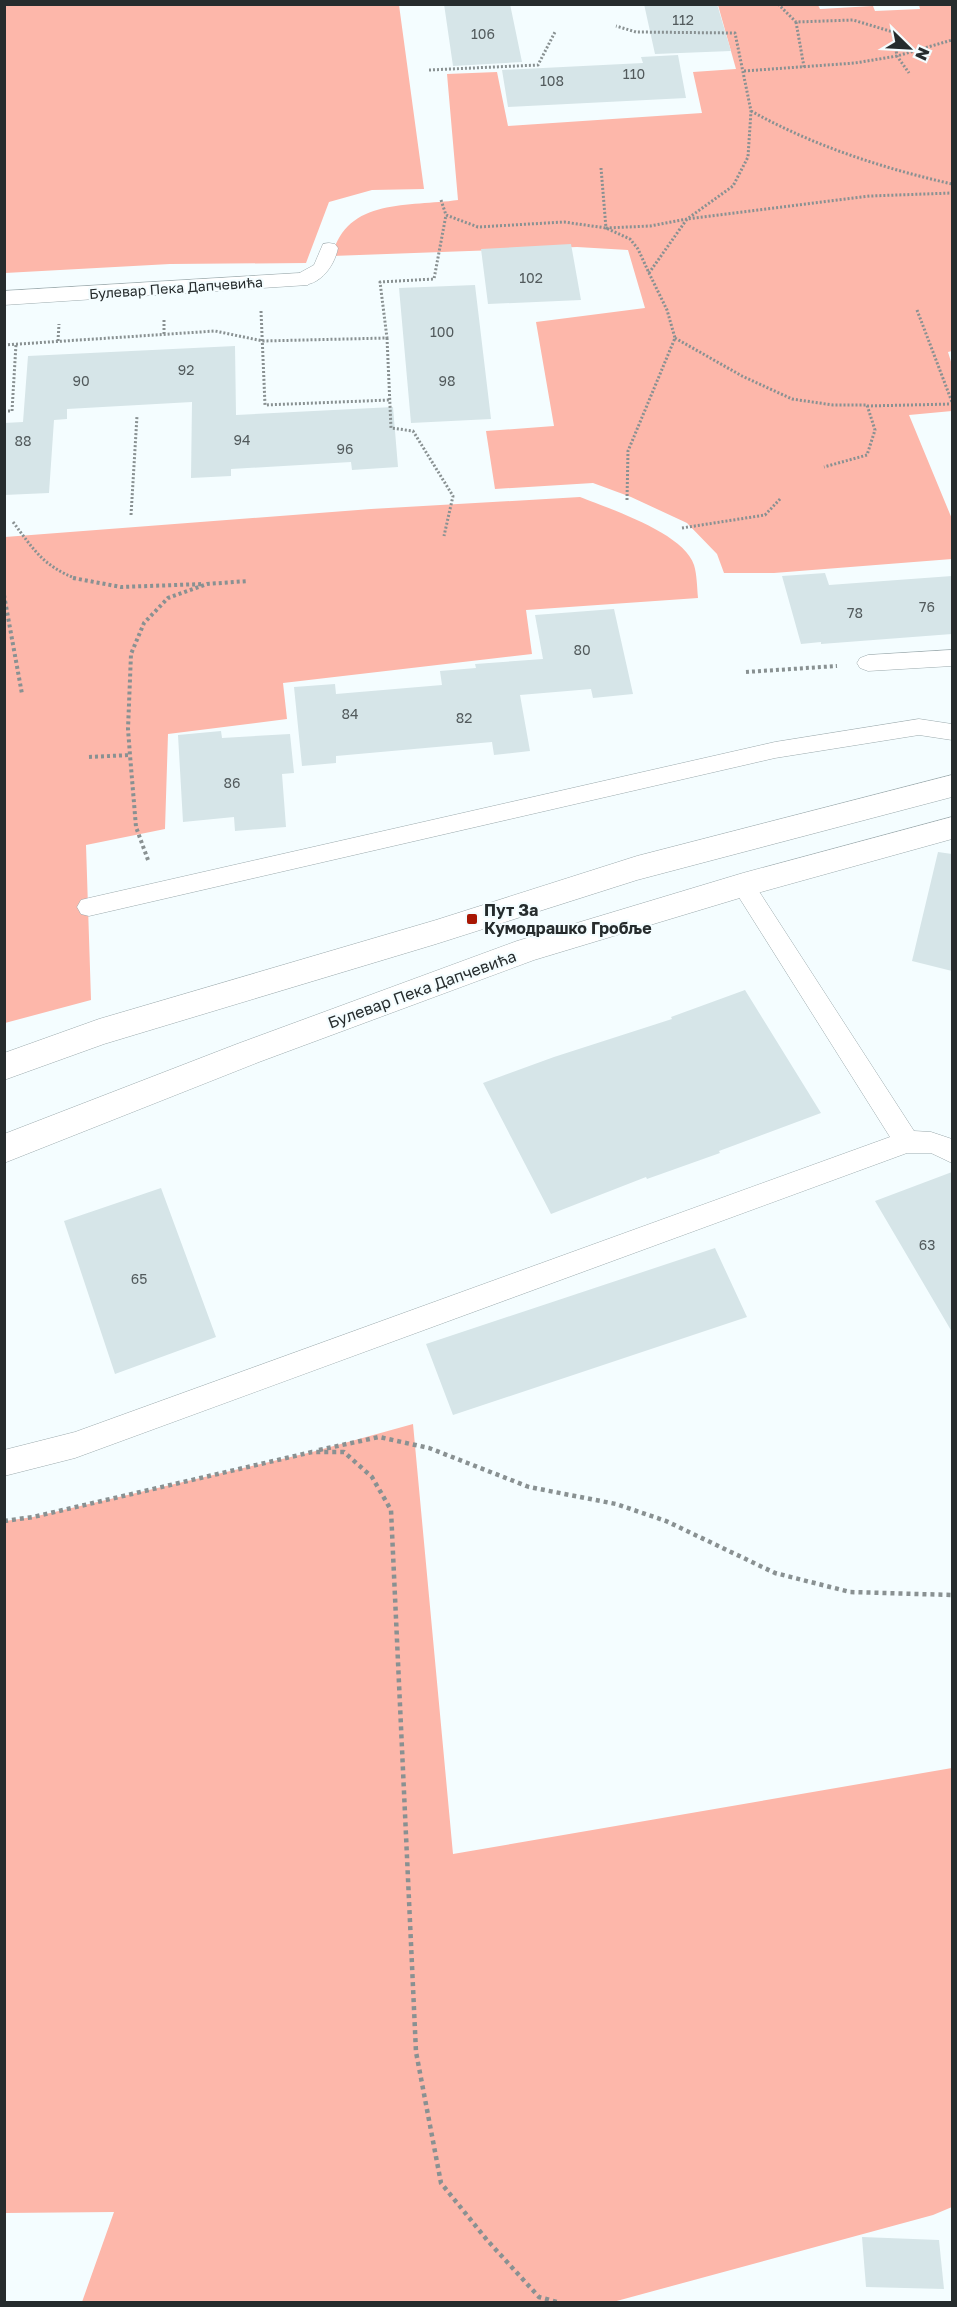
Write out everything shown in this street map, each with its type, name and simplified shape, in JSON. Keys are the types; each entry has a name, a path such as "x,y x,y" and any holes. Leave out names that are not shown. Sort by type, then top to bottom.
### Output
{"street":[{"name":"Булевар Пека Дапчевића","path":"4,298 300,280"},
{"path":"4,1067 99,1032 436,932 637,868 952,786"},
{"name":"Булевар Пека Дапчевића","path":"4,1149 248,1053 528,950 743,885 952,828"}],"lane":[{"name":"Булевар Пека Дапчевића","path":"300,280 318,274 326,265 330,248"},
{"path":"868,663 952,658"},
{"path":"88,907 775,750 896,729 919,727 952,732"},
{"path":"743,885 907,1142"},
{"path":"4,1463 75,1445 907,1142 918,1140 948,1148 952,1152"}],"path":[{"path":"778,4 796,22 804,67"},
{"path":"796,22 853,20 893,32 897,56 909,73"},
{"path":"616,26 636,32 735,33 751,111 748,157 733,186 687,219 649,273"},
{"path":"429,70 538,65 555,32"},
{"path":"744,71 842,65 897,56 952,40"},
{"path":"751,111 780,129 866,160 952,184"},
{"path":"601,168 606,228"},
{"path":"606,228 650,226 687,219 870,196 952,194"},
{"path":"441,200 446,215 435,279 380,282 387,339 391,428 412,431 453,496 444,536"},
{"path":"446,215 478,227 564,222 590,224 606,228 630,239 638,249 667,310 675,338 628,451 627,500"},
{"path":"675,338 742,376 792,399 833,405 867,406 952,403 917,310"},
{"path":"4,345 215,331 263,341 387,339"},
{"path":"58,333 58,341"},
{"path":"263,341 265,405 389,400"},
{"path":"4,411 12,411 16,344"},
{"path":"824,466 867,455 875,430 867,406"},
{"path":"131,515 137,416"},
{"path":"682,528 765,515 781,498"},
{"path":"13,522 44,562 75,581 140,588 248,580"},
{"path":"159,891 136,827 128,729 131,654 144,623 168,598 207,584"},
{"path":"4,595 22,694"},
{"path":"746,672 868,663"},
{"path":"89,757 130,755"},
{"path":"4,1521 33,1517 379,1437 429,1448 528,1487 616,1504 666,1521 775,1573 850,1592 952,1595"},
{"path":"312,1452 344,1452 372,1478 391,1510 416,2052 441,2183 487,2240 539,2297 557,2302"}],"shaded area":[{"path":"5,4 399,5 424,189 372,190 329,202 306,263 170,264 5,273"},
{"path":"718,5 818,5 820,9 873,6 875,11 920,9 919,5 952,5 952,351 948,352 952,365 952,411 909,415 952,519 952,559 774,573 724,573 717,554 687,523 631,497 593,483 495,489 486,431 554,426 536,322 645,308 628,250 577,247 332,256 340,237 351,223 366,214 382,208 401,205 458,200 447,74 497,72 508,126 702,113 693,72 736,69"},
{"path":"580,497 644,523 676,543 687,553 694,565 698,598 526,610 532,654 283,683 287,719 168,734 165,829 86,845 91,1000 5,1023 5,537 371,509"},
{"path":"413,1424 453,1854 952,1768 952,2207 933,2215 613,2302 82,2302 114,2212 5,2213 5,1521 33,1517 312,1452"}],"building":[{"path":"444,4 510,4 522,62 453,66"},
{"path":"644,4 717,4 731,51 655,54"},
{"path":"678,55 686,98 508,107 502,70 643,63 641,57"},
{"path":"571,244 581,300 488,304 481,249"},
{"path":"475,285 491,419 411,423 399,288"},
{"path":"235,346 236,415 393,407 398,467 352,470 351,462 231,469 231,476 191,478 192,402 67,409 67,419 54,420 49,493 4,495 4,423 23,422 28,356"},
{"path":"825,573 829,585 952,576 952,634 801,644 782,576"},
{"path":"614,609 633,694 593,698 591,689 520,695 530,751 494,755 492,742 336,756 336,763 302,766 294,687 335,684 336,694 442,685 440,671 476,668 475,664 543,659 535,615"},
{"path":"221,731 222,738 290,734 294,773 282,774 286,827 235,831 234,817 183,822 178,735"},
{"path":"938,852 952,854 952,971 912,961"},
{"path":"745,990 821,1113 719,1151 720,1153 647,1179 646,1177 551,1214 483,1083 554,1057 672,1019 671,1017"},
{"path":"952,1172 952,1332 875,1201"},
{"path":"161,1188 216,1337 115,1374 64,1221"},
{"path":"715,1248 747,1317 453,1415 426,1344"},
{"path":"862,2237 939,2240 944,2289 866,2287"}],"place":[{"name":"Пут За Кумодрашко Гробље","path":"472,919"}]}
